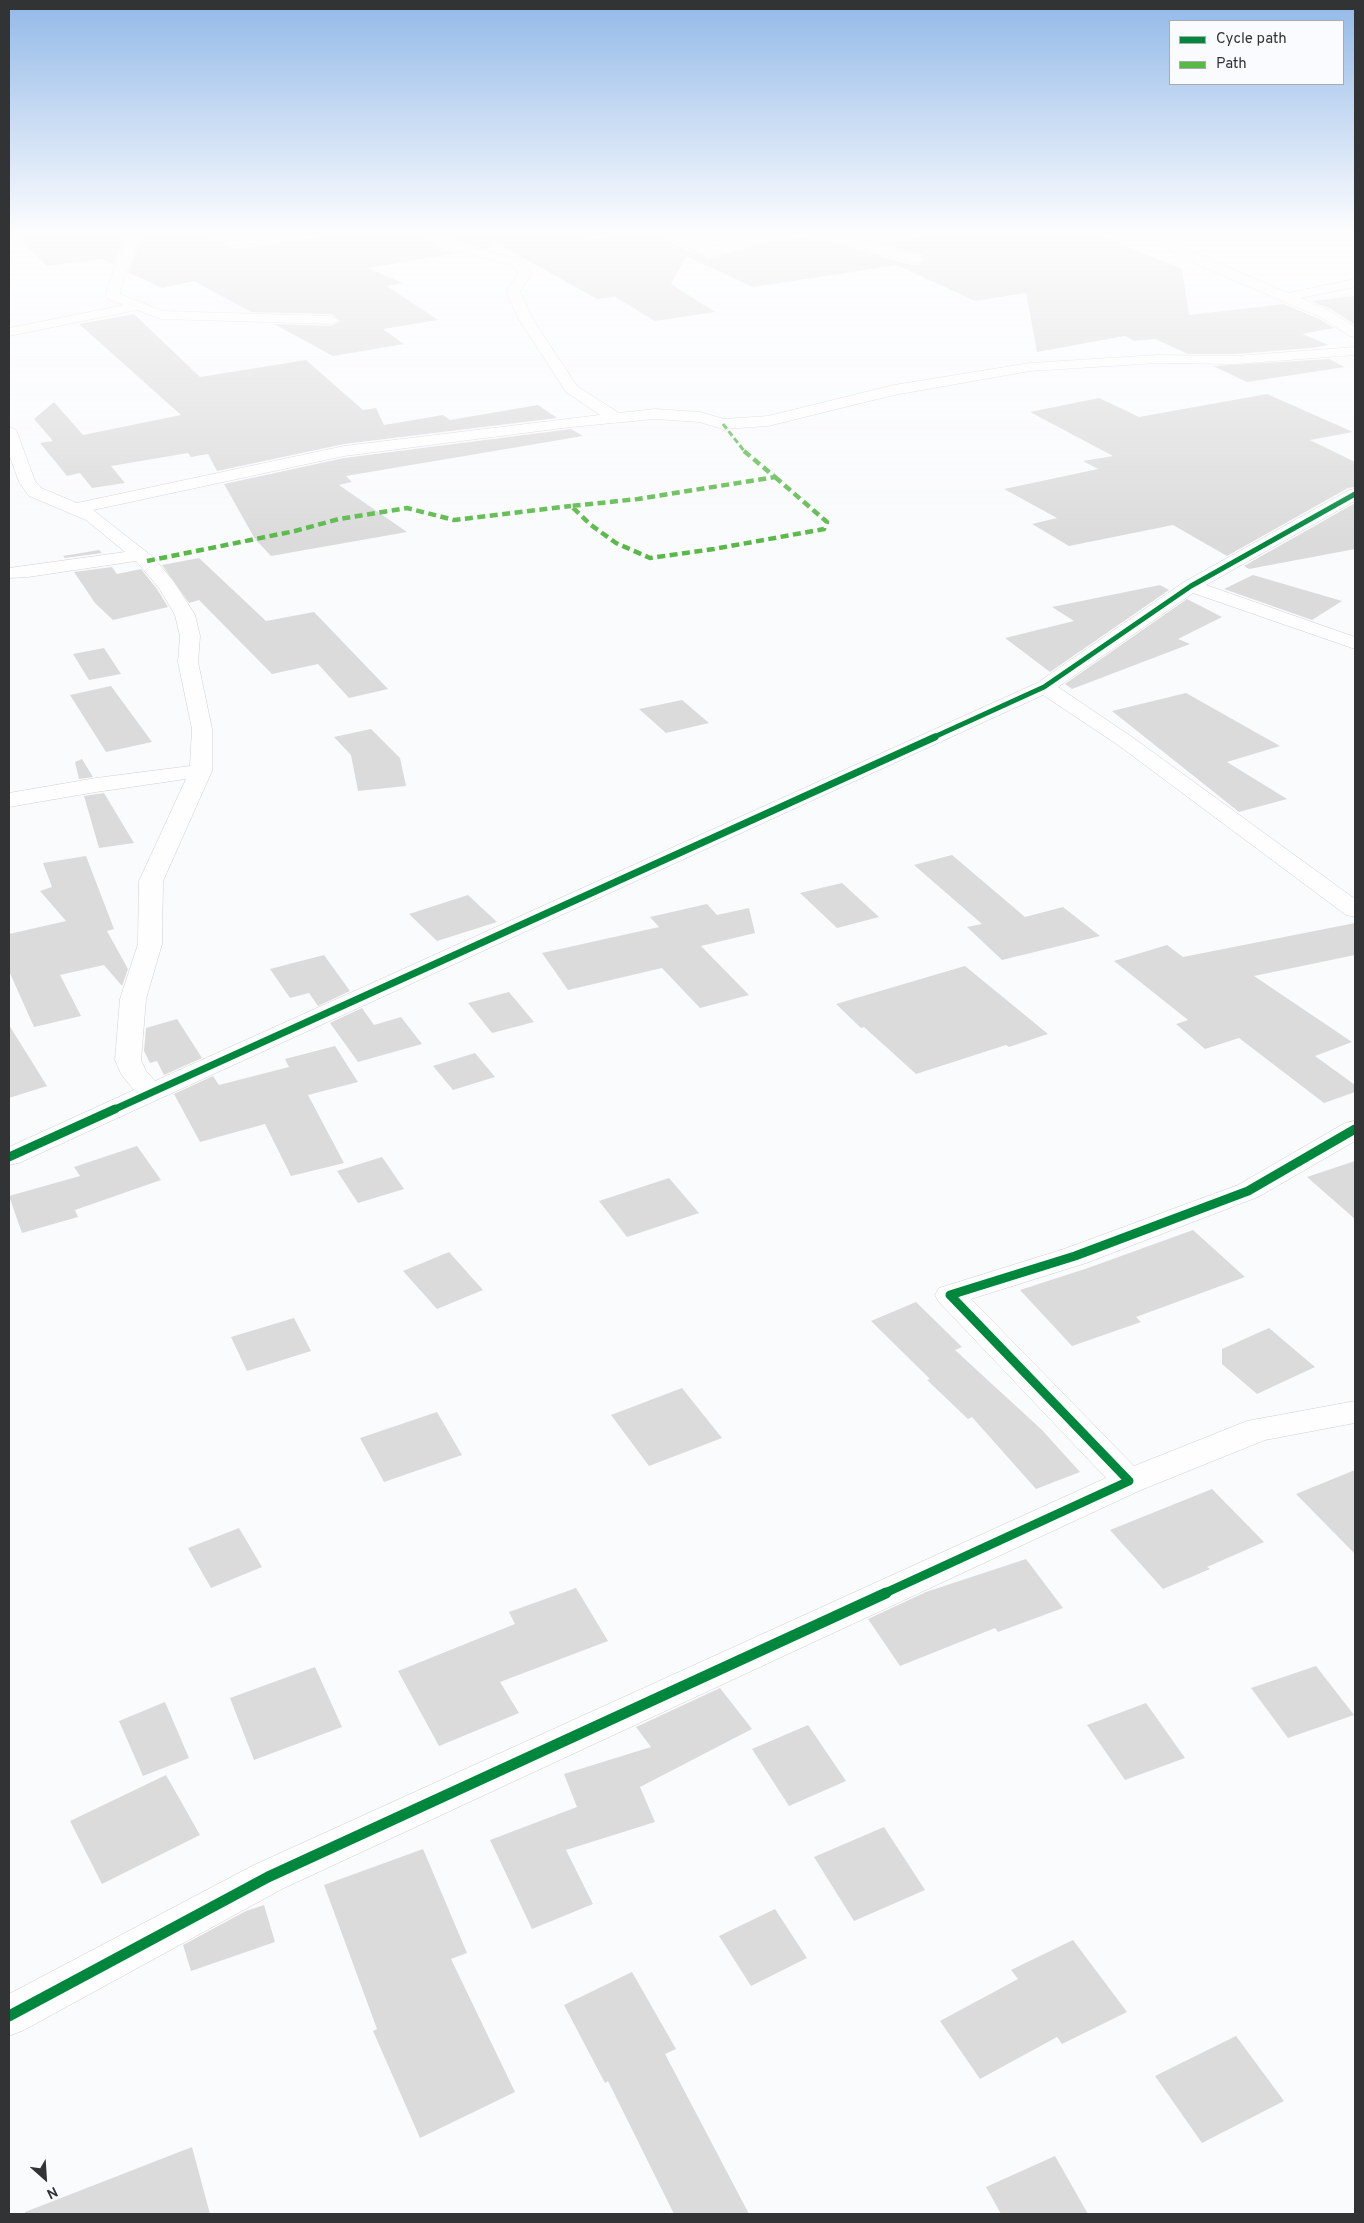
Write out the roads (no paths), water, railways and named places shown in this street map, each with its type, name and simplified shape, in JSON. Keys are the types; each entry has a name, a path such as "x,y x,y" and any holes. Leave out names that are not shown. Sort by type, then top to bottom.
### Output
{"street":[{"path":"536,335 571,389 616,418"},
{"path":"75,509 344,451 655,414 691,416 723,424 768,421 904,388 1030,367 1157,359 1235,360 1355,351"},
{"path":"9,432 27,482 35,492 92,516 148,561 167,586 185,615 190,636 188,662 202,729 201,771 151,881 150,944 133,999 128,1060 134,1074 151,1092"},
{"path":"9,1157 1044,687 1191,586 1355,494"},
{"path":"9,573 28,572 140,555"},
{"path":"1191,586 1355,643"},
{"path":"1044,687 1125,740 1355,910"},
{"path":"9,800 201,771"},
{"path":"1129,1481 950,1295 1075,1256 1248,1191 1355,1129"},
{"path":"9,2016 268,1877 1129,1481 1259,1429 1355,1412"}]}
